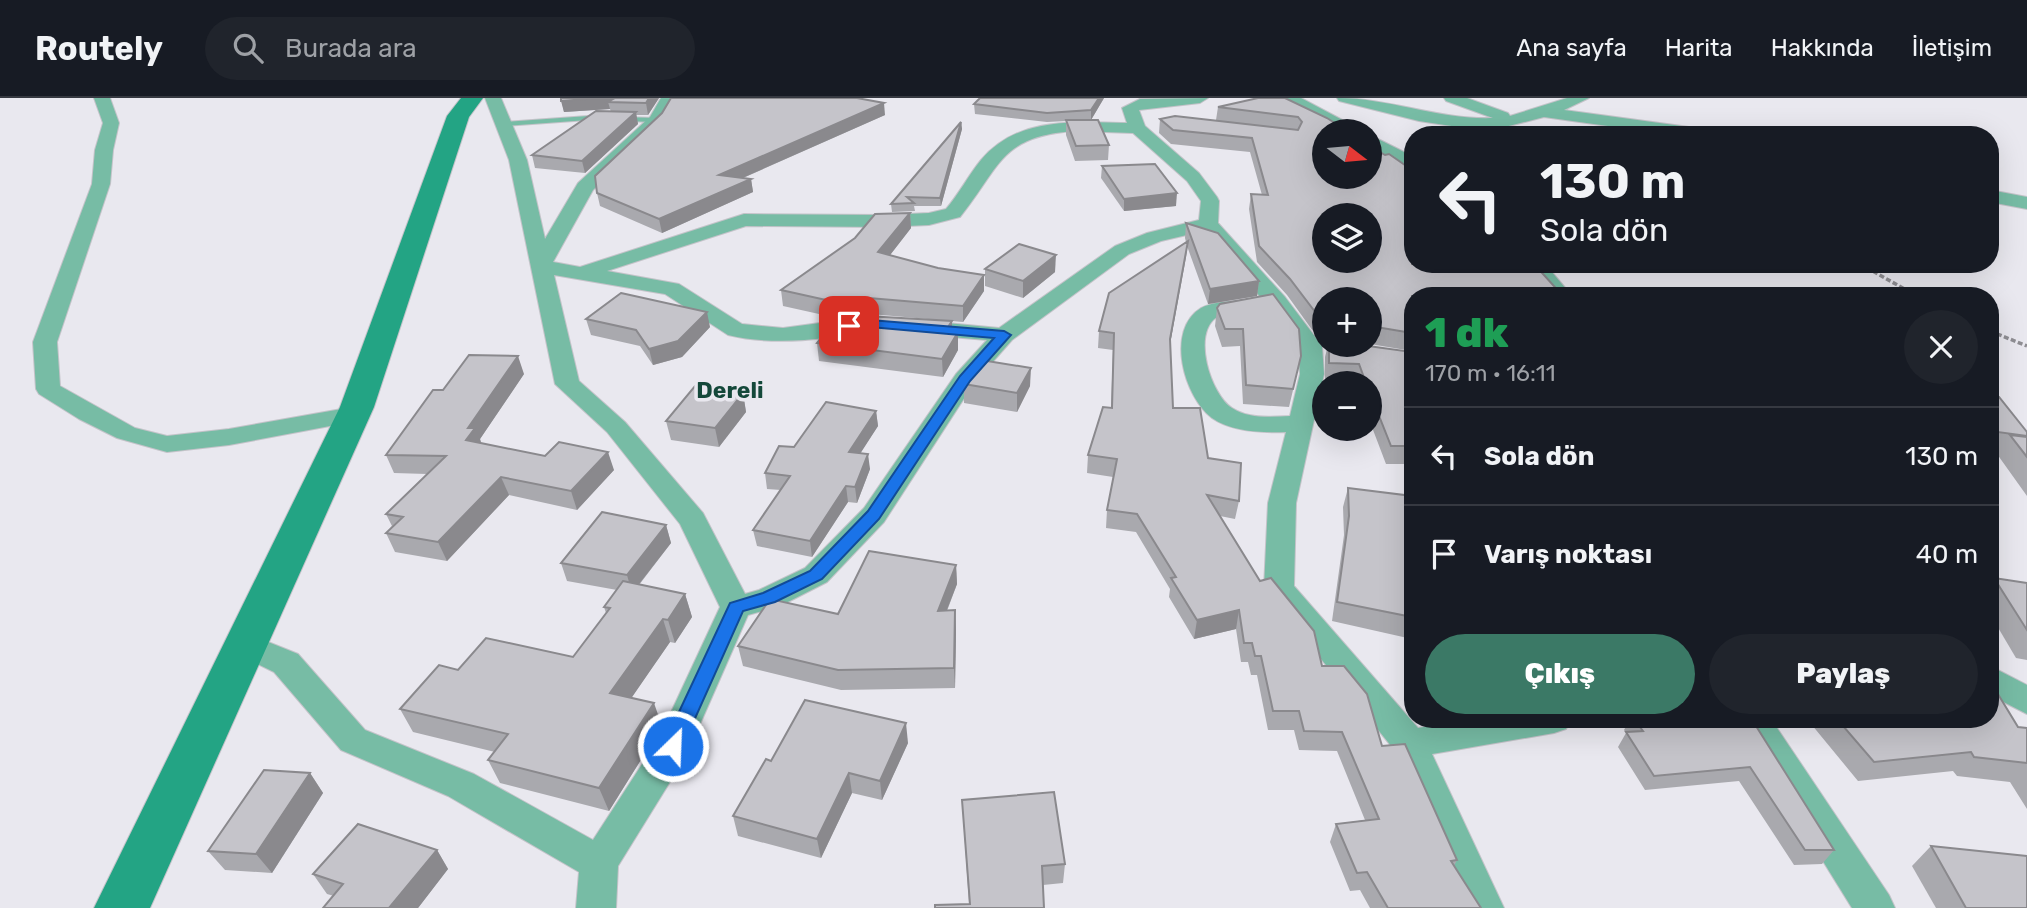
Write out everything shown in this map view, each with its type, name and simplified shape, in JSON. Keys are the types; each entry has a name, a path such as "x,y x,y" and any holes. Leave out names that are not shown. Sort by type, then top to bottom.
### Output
{"street":[{"path":"102,98 111,123 104,150 101,184 45,342 48,389 88,414 126,433 167,444 229,437 353,415"},
{"path":"122,908 353,415 458,116 472,98"},
{"path":"493,98 518,160 567,384 616,427 693,520 736,607"},
{"path":"540,266 585,187 657,120 668,98"},
{"path":"1200,98 1140,104 1130,108 1193,177 1210,201 1208,224 1277,302 1310,345 1312,374 1282,503 1279,588 1410,744 1484,908"},
{"path":"1289,98 1331,119"},
{"path":"1345,98 1469,123 1493,123 1544,113 1581,98"},
{"path":"1452,98 1511,119"},
{"path":"1544,113 1643,126"},
{"path":"581,273 744,220 929,219 953,213 988,162 1012,138 1052,127 1142,122"},
{"path":"1382,147 1404,159"},
{"path":"1999,198 2027,203"},
{"path":"736,607 769,598 816,575 874,515 965,379 1004,335 1122,250 1154,237 1208,224"},
{"path":"540,266 671,289 736,330 783,335 870,324 1004,335"},
{"path":"1542,273 1553,287"},
{"path":"1277,302 1209,313 1195,336 1195,362 1204,394 1221,413 1257,425 1301,423"},
{"path":"596,908 599,863 673,746 736,607"},
{"path":"246,645 286,663 353,740 461,785 599,863"},
{"path":"1999,684 2027,701"},
{"path":"1410,744 1502,728"},
{"path":"1758,728 1875,908"}],"lane":[{"path":"503,124 588,118 657,120"}],"path":[{"path":"1876,273 1901,287"},
{"path":"1999,335 2027,346"}],"building":[{"path":"561,98 599,98 561,101"},
{"path":"615,98 649,98 646,103 608,102"},
{"path":"671,98 857,98 884,103 719,175 751,179 659,219 597,193 595,176 662,113"},
{"path":"980,98 1099,98 1091,110 1047,113 974,104"},
{"path":"1258,98 1285,98 1329,119 1312,119 1312,189 1382,189 1382,153 1389,154 1404,164 1404,273 1542,273 1555,287 1404,287 1404,332 1382,328 1382,287 1312,287 1312,308 1259,246 1251,194 1268,195 1252,138 1173,130 1160,119 1175,116 1298,130 1302,122 1298,117 1218,107"},
{"path":"596,111 636,112 582,161 532,155"},
{"path":"1066,120 1098,120 1109,145 1076,146"},
{"path":"961,122 940,198 907,197 914,203 891,204"},
{"path":"1155,164 1177,193 1124,199 1102,166"},
{"path":"910,213 878,252 938,268 984,275 963,306 869,298 835,302 781,290 855,238 875,214"},
{"path":"1186,223 1218,233 1259,281 1210,289"},
{"path":"1188,241 1170,339 1173,408 1200,408 1208,458 1241,463 1239,501 1207,495 1260,581 1271,578 1314,631 1322,666 1344,666 1367,694 1382,746 1405,744 1457,860 1451,861 1481,908 1388,908 1367,872 1357,873 1336,824 1379,819 1342,732 1304,731 1299,711 1273,711 1261,656 1255,656 1252,643 1244,643 1239,610 1197,620 1171,578 1176,577 1137,514 1107,510 1117,459 1088,455 1103,407 1112,408 1114,333 1099,331 1109,293"},
{"path":"1019,244 1056,255 1023,281 985,269"},
{"path":"621,293 707,312 678,341 649,349 636,330 586,319"},
{"path":"1273,294 1299,329 1301,356 1293,389 1246,385 1243,329 1225,329 1217,308 1220,304"},
{"path":"866,316 952,321 946,330 958,332 942,359 817,343 836,319"},
{"path":"1382,348 1404,351 1404,446 1391,446 1382,423 1382,371 1362,371 1359,364 1329,363 1329,357 1382,357"},
{"path":"469,355 518,356 468,428 475,428 466,440 545,456 559,442 608,452 571,491 501,477 438,542 386,533 403,517 386,514 446,456 386,455 433,390 443,390"},
{"path":"981,360 1031,368 1017,393 964,384"},
{"path":"695,386 743,393 715,428 666,421"},
{"path":"1999,397 2027,432 2027,436 1999,432"},
{"path":"826,402 876,411 849,452 868,454 855,487 846,486 810,541 753,530 790,476 765,473 779,446 794,447"},
{"path":"2010,435 2027,437 2027,457"},
{"path":"1348,488 1404,495 1404,615 1337,602 1349,516"},
{"path":"602,512 666,525 627,575 561,563"},
{"path":"869,551 956,565 938,611 955,610 954,668 838,670 738,646 770,599 838,614"},
{"path":"1999,579 2027,583 2027,630 1999,586"},
{"path":"623,581 685,594 668,620 663,619 610,693 654,703 599,788 488,760 508,734 400,709 439,665 458,670 486,638 573,657 610,608 604,607"},
{"path":"1999,696 2018,727 2027,728 2027,763 1974,757 1971,752 1874,762 1845,728 1999,728"},
{"path":"805,700 906,723 880,781 849,773 817,839 733,816 766,759 771,761"},
{"path":"1641,728 1757,728 1834,850 1805,850 1750,767 1654,776 1626,732 1643,731"},
{"path":"264,770 310,773 256,854 208,851"},
{"path":"1054,792 1065,864 1042,866 1044,908 935,908 935,905 970,904 962,800"},
{"path":"358,824 437,850 389,908 323,908 343,884 313,874"},
{"path":"1931,846 2027,856 2027,908 1966,908"}],"district":[{"name":"Dereli","path":"730,390"}],"route":[{"path":"673,746 736,607 769,598 816,575 874,515 965,379 1004,335 870,324 849,326"}]}
